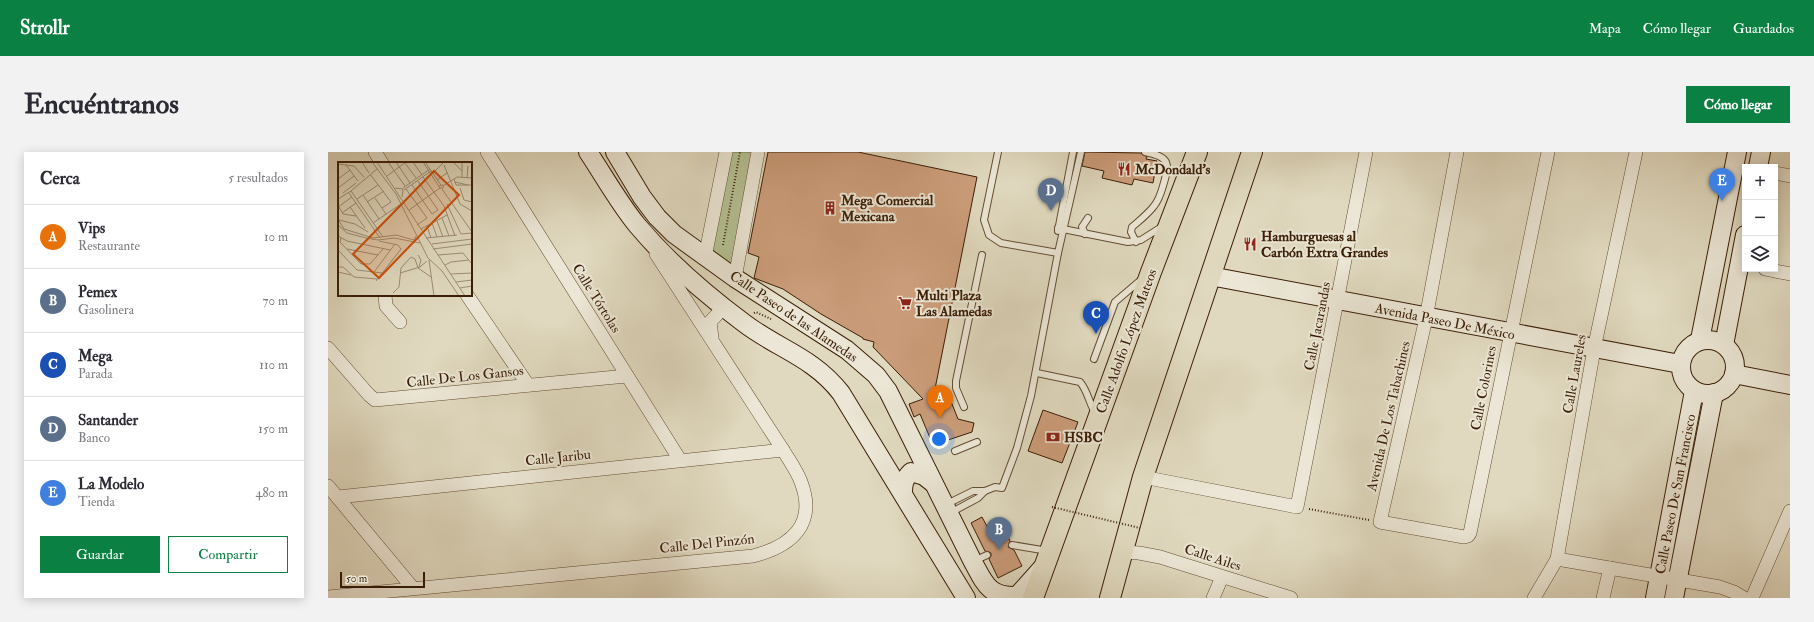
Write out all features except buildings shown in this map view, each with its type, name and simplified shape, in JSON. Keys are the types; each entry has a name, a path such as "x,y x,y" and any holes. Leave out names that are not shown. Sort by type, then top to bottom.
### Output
{"main road":[{"name":"Calle Adolfo López Mateos","path":"1032,598 1151,272 1197,152"},
{"path":"1190,171 1204,152"},
{"path":"1110,596 1124,552 1143,477 1252,152"},
{"path":"1045,598 1049,586 1047,558"}],"street":[{"path":"375,152 381,162"},
{"name":"Calle Tórtolas","path":"487,152 680,460"},
{"path":"588,152 636,224 678,268 724,307 760,333 802,357 831,380 841,393 903,493 966,598"},
{"name":"Calle Paseo de las Alamedas","path":"614,152 642,197 657,217 674,234 735,278 847,350 876,375 888,391 946,509 980,558 983,581 996,596 1017,596 1047,558"},
{"path":"705,257 726,152"},
{"path":"735,278 758,152"},
{"name":"Calle Jacarandas","path":"1297,507 1366,152"},
{"name":"Avenida De Los Tabachines","path":"1380,522 1426,318 1457,152"},
{"name":"Calle Colorines","path":"1380,522 1468,536 1470,532 1548,152"},
{"name":"Calle Laureles","path":"1534,598 1557,559 1594,349 1636,152"},
{"path":"1759,164 1761,152"},
{"path":"1700,340 1739,162"},
{"path":"1778,174 1790,176"},
{"name":"Calle Del Pinzón","path":"328,597 412,587 753,556 772,552 788,542 800,529 806,512 806,498 801,481 714,342 636,224"},
{"path":"1724,345 1742,264"},
{"path":"1778,272 1790,274"},
{"name":"Avenida Paseo De México","path":"1210,276 1426,318 1680,364"},
{"path":"384,296 386,306 400,322"},
{"path":"468,296 528,385"},
{"path":"714,342 710,322 724,307"},
{"path":"1700,340 1712,340 1724,345 1731,353 1734,363 1734,374 1730,382 1723,389 1714,393 1704,394 1694,391 1686,384 1681,375 1680,364 1683,354 1690,346 1700,340"},
{"name":"Calle De Los Gansos","path":"328,348 375,400 627,376"},
{"path":"1734,374 1790,385"},
{"name":"Calle Paseo De San Francisco","path":"1655,598 1694,391"},
{"name":"Calle Paseo De San Francisco","path":"1674,598 1714,393"},
{"name":"Calle Jaribu","path":"338,498 783,450"},
{"path":"903,493 903,484 906,477 911,472 924,476 932,483"},
{"path":"1143,477 1297,507"},
{"path":"328,486 412,587"},
{"path":"1752,598 1790,511"},
{"name":"Calle Ailes","path":"1124,552 1160,557 1291,598"},
{"path":"1557,559 1720,587 1734,592 1744,598"},
{"path":"1603,598 1610,568"},
{"path":"1213,598 1222,577"}],"lane":[{"path":"998,152 984,220 986,228 995,240 1058,253"},
{"path":"946,509 973,491 985,491 995,487 1002,488 1018,442 1037,373 1060,246 1060,229 1073,152"},
{"path":"1060,229 1067,214 1081,152"},
{"path":"1136,242 1131,232 1132,227 1158,201 1168,170 1167,163 1163,158 1145,152"},
{"path":"1085,234 1082,227 1088,218"},
{"path":"1060,229 1128,242 1136,242 1171,221"},
{"path":"964,407 956,388 956,381 982,255"},
{"path":"1094,359 1115,302 1151,272"},
{"path":"1037,373 1080,382 1084,387 1090,406 1098,417"},
{"path":"955,451 977,442"},
{"path":"946,509 978,498 985,491"},
{"path":"1012,545 1047,558"}],"path":[{"path":"723,244 740,152"},
{"path":"1052,507 1140,528"},
{"path":"1297,507 1380,522"}],"green space":[{"path":"726,152 758,152 735,278 705,257"}],"place":[{"name":"McDondald's","path":"1124,169"},
{"name":"La Modelo","path":"1722,201"},
{"name":"Mega Comercial Mexicana","path":"830,208"},
{"name":"Santander","path":"1051,211"},
{"name":"Hamburguesas al Carbón Extra Grandes","path":"1250,244"},
{"name":"Multi Plaza Las Alamedas","path":"905,303"},
{"name":"Mega","path":"1096,334"},
{"name":"Vips","path":"940,418"},
{"name":"HSBC","path":"1053,437"},
{"name":"Pemex","path":"999,550"}]}
